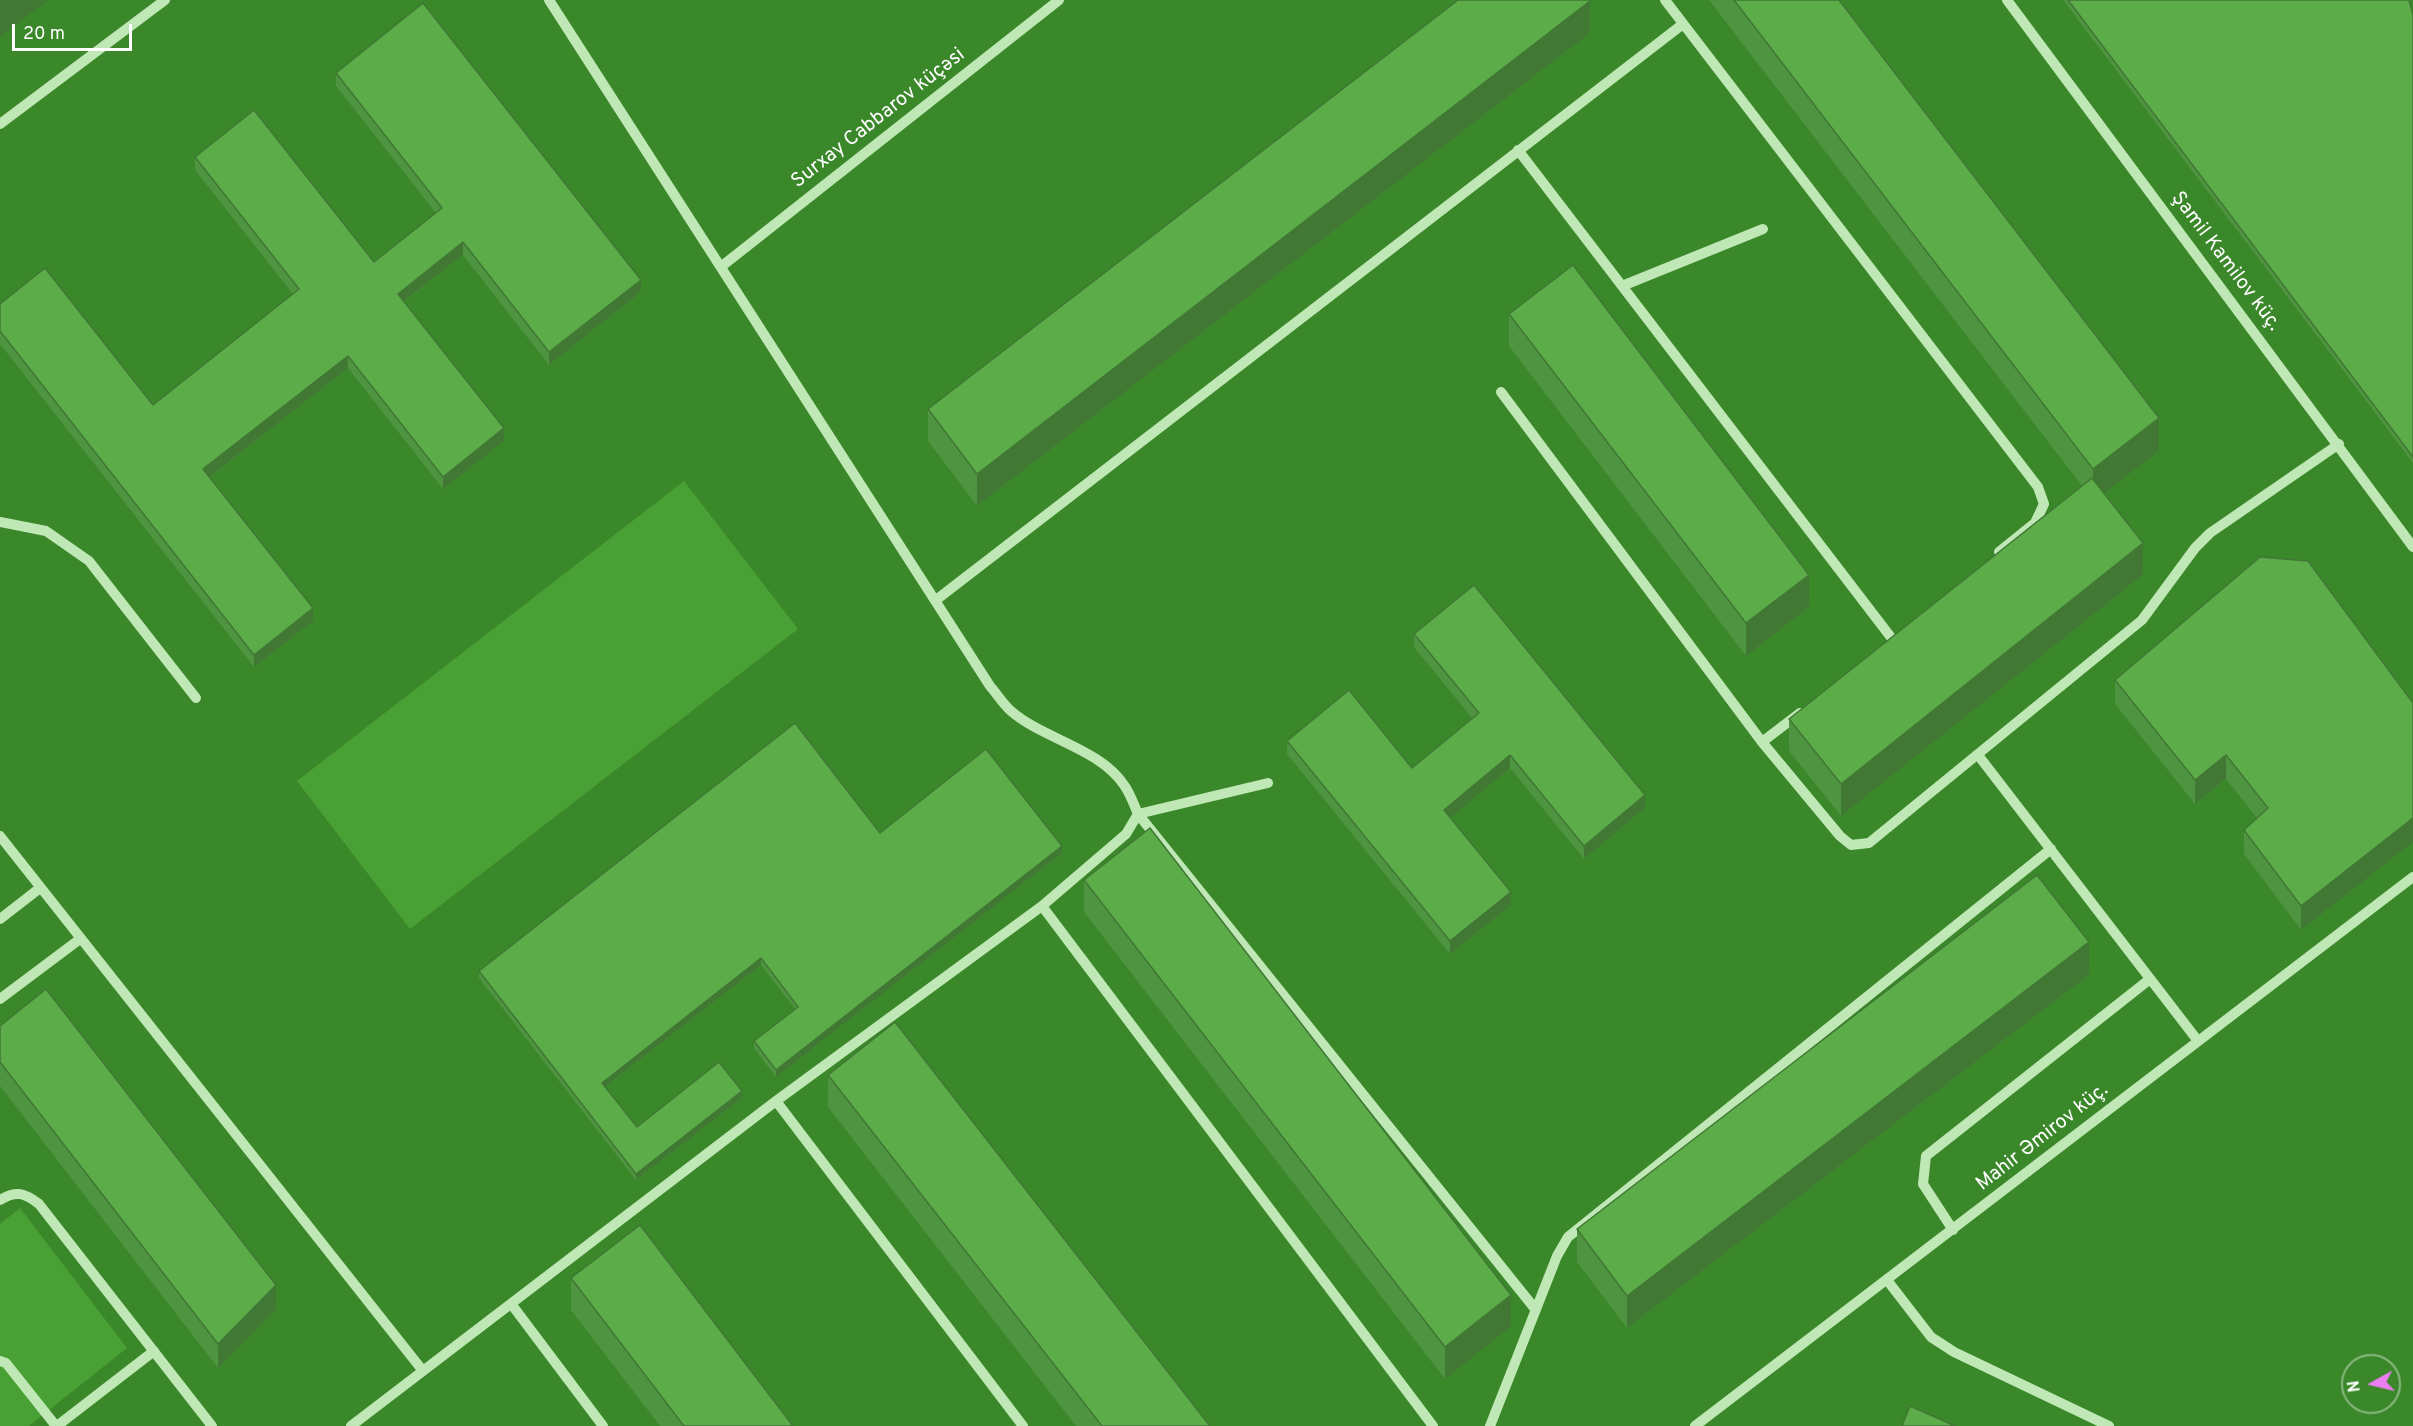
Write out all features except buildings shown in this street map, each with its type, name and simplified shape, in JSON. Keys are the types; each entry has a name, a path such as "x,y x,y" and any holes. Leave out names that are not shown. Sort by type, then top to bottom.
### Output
{"street":[{"path":"0,124 165,0"},
{"path":"549,0 990,686 1011,711 1040,729 1064,739 1109,770 1124,784 1138,814 1536,1310"},
{"name":"Surxay Cabbarov küçəsi","path":"722,266 1059,0"},
{"path":"1665,0 2038,487 2044,504 2035,523 1990,559"},
{"name":"Şamil Kamilov küç.","path":"2007,0 2339,444 2413,547"},
{"path":"936,600 1683,24"},
{"path":"1518,150 1897,636 1884,647"},
{"path":"1622,286 1763,230"},
{"path":"1502,392 1762,742 1840,836 1851,845 1869,843 2142,620 2195,548 2210,533 2339,444"},
{"path":"0,522 46,531 88,561 196,698"},
{"path":"1762,742 1809,706"},
{"path":"1978,755 2198,1041"},
{"path":"351,1426 776,1101 1042,906 1126,834 1138,814 1268,783"},
{"path":"0,836 423,1371"},
{"path":"1490,1426 1557,1256 1568,1236 2051,849"},
{"name":"Mahir Əmirov küç.","path":"1695,1426 2413,877"},
{"path":"0,919 40,888"},
{"path":"1042,906 1433,1426"},
{"path":"0,999 80,939"},
{"path":"1953,1230 1923,1184 1926,1156 2150,979"},
{"path":"776,1101 1023,1426"},
{"path":"0,1200 10,1193 26,1194 39,1204 212,1426"},
{"path":"1887,1280 1931,1337 2109,1426"},
{"path":"512,1305 603,1426"},
{"path":"0,1361 6,1363 57,1426 154,1351"}],"green space":[{"path":"684,481 798,629 410,929 297,781"},
{"path":"20,1208 127,1348 29,1426 0,1426 0,1224"}]}
